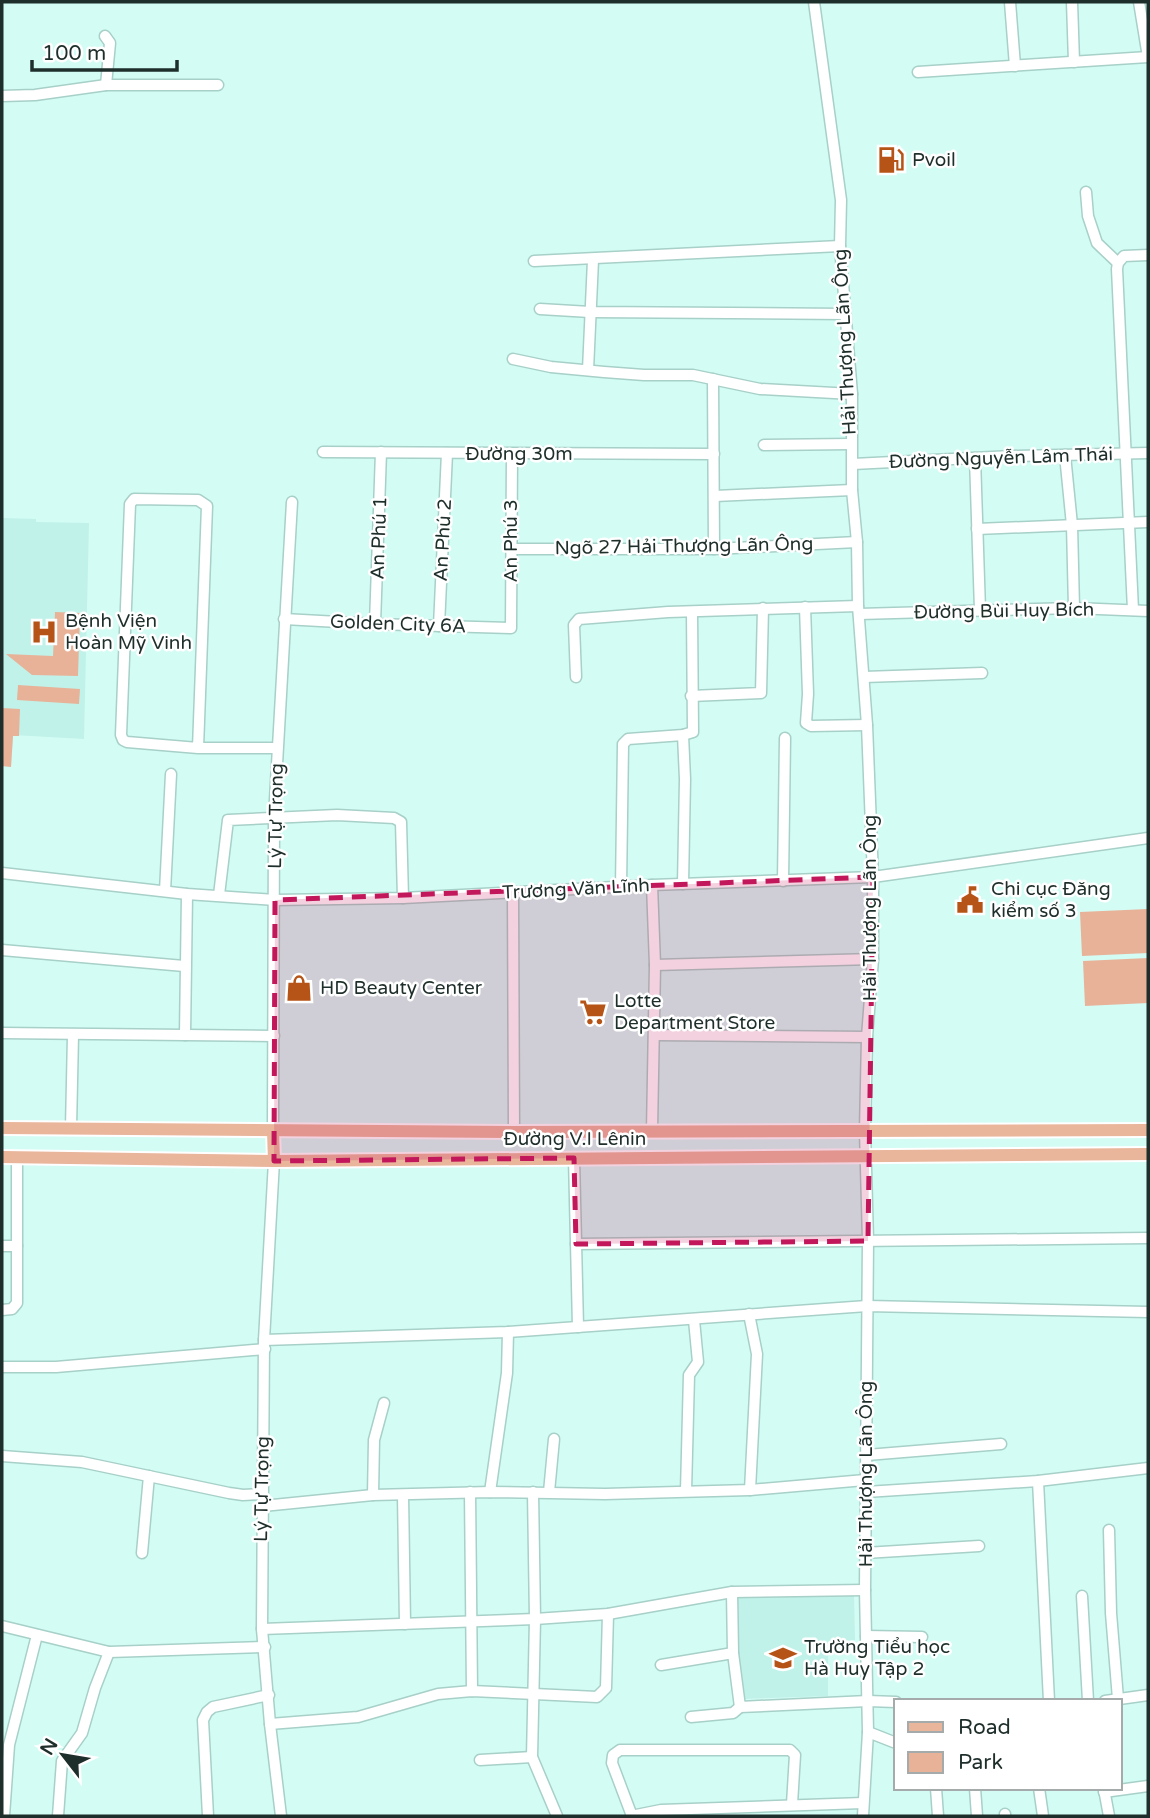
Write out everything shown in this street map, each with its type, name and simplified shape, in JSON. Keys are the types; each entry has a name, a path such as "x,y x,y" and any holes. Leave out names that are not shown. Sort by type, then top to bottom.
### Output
{"main road":[{"name":"Đường V.I Lênin","path":"2,1128 514,1132 1148,1130"},
{"path":"273,1131 274,1161"},
{"name":"Đường V.I Lênin","path":"2,1157 274,1161 1148,1154"}],"street":[{"name":"Hải Thượng Lãn Ông","path":"814,2 841,200 840,246 852,394 852,490 867,725 873,877 873,959 867,1037 865,1131 868,1241 865,1480 868,1732 863,1816"},
{"path":"1010,2 1015,66"},
{"path":"1072,2 1074,62"},
{"path":"918,72 1148,57 1139,2"},
{"path":"105,36 110,43 106,85"},
{"path":"2,96 34,95 106,85 218,85"},
{"path":"1086,192 1088,216 1097,243 1118,263"},
{"path":"534,261 840,246"},
{"path":"1133,610 1118,263 1124,256 1148,255"},
{"path":"588,370 593,260"},
{"path":"540,309 590,312 845,314"},
{"path":"513,359 551,367 644,375 693,375 760,389 852,394"},
{"path":"713,379 714,549"},
{"path":"764,444 851,443"},
{"name":"Đường 30m","path":"323,452 714,454"},
{"name":"An Phú 1","path":"375,624 381,452"},
{"name":"An Phú 2","path":"439,626 447,453"},
{"name":"Đường Nguyễn Lâm Thái","path":"853,464 1148,453"},
{"name":"An Phú 3","path":"511,628 512,454"},
{"path":"1065,455 1072,525 1074,608"},
{"path":"975,458 980,610"},
{"path":"715,496 852,490"},
{"path":"198,748 206,506 198,500 134,499 130,504 122,738 127,742 198,748 277,748"},
{"name":"Lý Tự Trọng","path":"273,1131 274,817 292,502"},
{"path":"977,529 1148,522"},
{"name":"Ngõ 27 Hải Thượng Lãn Ông","path":"512,549 714,549 857,542"},
{"path":"805,607 808,694 806,723 811,726 867,725"},
{"name":"Đường Bùi Huy Bích","path":"576,677 574,625 577,620 805,607 859,610 1074,608 1148,611"},
{"path":"691,696 761,693 763,608"},
{"path":"621,888 623,742 628,739 691,734 694,728 691,696 692,612"},
{"name":"Golden City 6A","path":"285,619 511,628"},
{"path":"864,677 982,673"},
{"path":"683,735 683,884"},
{"path":"783,881 785,738"},
{"path":"165,891 171,774"},
{"path":"219,895 228,820 349,815 398,820 402,827 400,841 403,898"},
{"name":"Trương Văn Lĩnh","path":"2,873 187,894 275,900 403,898 873,877 1148,838"},
{"path":"652,885 655,965 652,1130"},
{"path":"513,893 514,1132"},
{"path":"185,1035 187,894"},
{"path":"2,950 184,966"},
{"path":"655,965 873,959"},
{"path":"2,1033 274,1036"},
{"path":"71,1128 73,1035"},
{"path":"655,1035 867,1037"},
{"path":"2,1310 12,1309 17,1303 18,1157"},
{"path":"574,1158 578,1327"},
{"name":"Lý Tự Trọng","path":"274,1161 264,1344 262,1629 281,1816"},
{"path":"576,1244 1148,1238"},
{"path":"2,1246 17,1246"},
{"path":"2,1367 56,1367 264,1344 508,1332 867,1306 1148,1312"},
{"path":"749,1314 757,1354 750,1490"},
{"path":"687,1491 689,1375 698,1362 694,1320"},
{"path":"491,1492 507,1373 508,1332"},
{"path":"373,1495 374,1440 384,1403"},
{"path":"550,1492 554,1439"},
{"path":"867,1455 1001,1444"},
{"path":"2,1455 67,1459 229,1493 262,1494"},
{"path":"866,1492 1038,1481 1148,1468"},
{"path":"142,1553 149,1476"},
{"path":"263,1506 373,1495 750,1490 865,1480"},
{"path":"1038,1481 1049,1699"},
{"path":"470,1492 472,1691"},
{"path":"533,1492 532,1757 557,1816"},
{"path":"403,1495 405,1625"},
{"path":"1109,1530 1111,1613 1118,1699 1148,1695"},
{"path":"865,1553 979,1546"},
{"path":"262,1629 534,1619 607,1614 732,1592 865,1590"},
{"path":"732,1592 733,1653 740,1707"},
{"path":"1082,1596 1088,1699"},
{"path":"270,1724 358,1717 429,1695 472,1691 593,1698 603,1693 606,1685 607,1614"},
{"path":"2,1626 109,1652 265,1647"},
{"path":"4,1816 9,1745 37,1635"},
{"path":"866,1636 922,1637"},
{"path":"58,1816 62,1761 82,1733 109,1652"},
{"path":"661,1665 733,1653"},
{"path":"208,1816 204,1720 206,1713 214,1707 269,1695"},
{"path":"691,1717 733,1713 740,1707 894,1702"},
{"path":"868,1732 894,1742"},
{"path":"792,1804 795,1755 790,1750 620,1750 611,1760 631,1816 661,1810 863,1803"},
{"path":"480,1760 532,1757"},
{"path":"1122,1788 1148,1786"},
{"path":"936,1790 938,1816"},
{"path":"975,1790 976,1816"},
{"path":"1039,1790 1043,1816"},
{"path":"1104,1790 1109,1816"}],"highlighted area":[{"path":"873,877 868,1241 576,1244 574,1158 274,1161 275,900"}],"shaded area":[{"name":"Bệnh Viện Hoàn Mỹ Vinh","path":"2,518 89,523 84,739 13,735 11,767 2,766"},
{"name":"Trường Tiểu học Hà Huy Tập 2","path":"854,1593 855,1640 828,1642 828,1696 743,1699 735,1598"}],"green space":[{"path":"55,612 80,613 78,676 32,675 6,654 53,656"},
{"path":"18,685 80,689 79,704 17,700"},
{"path":"2,708 20,709 19,736 13,736 11,767 2,766"},
{"path":"1148,909 1148,953 1082,956 1080,912"},
{"path":"1148,958 1148,1003 1085,1006 1083,961"}],"place":[{"name":"Pvoil","path":"891,160"},
{"name":"Bệnh Viện Hoàn Mỹ Vinh","path":"44,632"},
{"name":"Chi cục Đăng kiểm số 3","path":"970,900"},
{"name":"HD Beauty Center","path":"299,988"},
{"name":"Lotte Department Store","path":"593,1012"},
{"name":"Trường Tiểu học Hà Huy Tập 2","path":"783,1658"}]}
